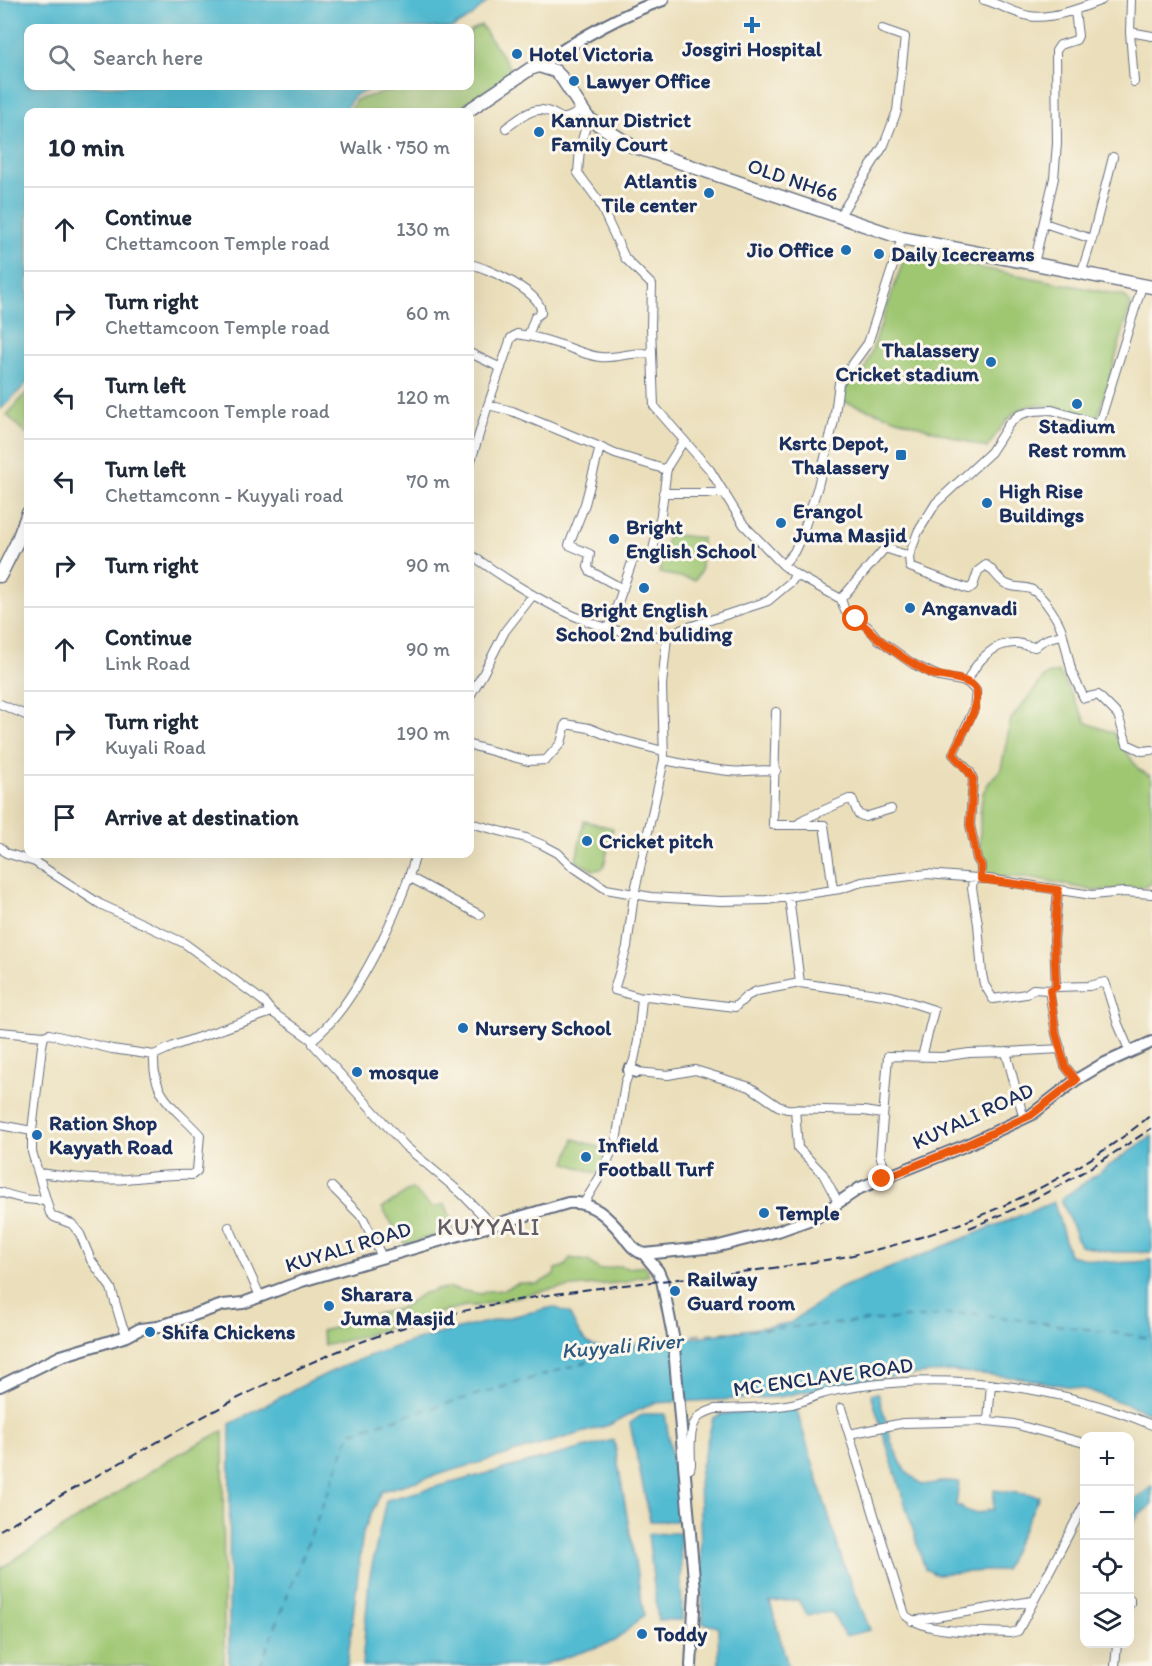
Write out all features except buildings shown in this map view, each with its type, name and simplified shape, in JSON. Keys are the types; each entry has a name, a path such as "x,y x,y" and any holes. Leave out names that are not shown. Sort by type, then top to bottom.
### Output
{"main road":[{"path":"472,108 530,69 539,66 600,28 663,0"},
{"name":"OLD NH66","path":"539,66 547,67 561,77 585,114 632,146 902,238 1147,286"},
{"path":"0,576 24,524"},
{"name":"KUYALI ROAD","path":"644,1254 715,1247 750,1239 817,1217 860,1188 1024,1119 1076,1080 1152,1042"},
{"name":"KUYALI ROAD","path":"0,1386 61,1356 127,1336 140,1329 158,1327 222,1305 243,1303 286,1286 568,1203 584,1203"},
{"path":"584,1203 607,1218 635,1250 644,1254 658,1271 662,1280 673,1336 695,1591 691,1666"}],"street":[{"path":"984,0 1028,16 1075,11 1102,0"},
{"path":"1131,0 1130,32 1134,82"},
{"path":"1034,264 1054,178 1057,144 1056,51 1060,45 1076,40 1078,36 1075,11"},
{"path":"839,217 884,145 897,111 905,37 882,29"},
{"path":"1130,32 1152,36"},
{"path":"506,128 532,111 540,110 563,119 585,114 578,173 598,200 626,258 652,285 654,406 710,470 744,525 783,565 841,599 845,611 913,664 940,677 967,682 974,686 976,699 969,721 953,754 973,779 970,825 977,859 981,865 972,888 978,924 982,974 984,984 993,999 1026,994 1033,989 1089,986 1096,982 1105,982 1118,1024 1130,1052"},
{"path":"1081,274 1113,157"},
{"path":"1044,223 1092,239"},
{"path":"783,565 794,552 802,535 818,486 834,421 839,383 868,342 902,238"},
{"path":"474,265 488,269 536,299 541,313 535,317 528,336"},
{"path":"1147,286 1099,424 1052,410 1032,411 1018,415 1009,424 991,452 936,503 918,532 909,556 910,567 968,589 973,586 978,571 986,565 1003,582 1012,587 1032,590 1062,626 1072,673 1084,698 1098,695 1118,715 1128,744 1142,751 1152,750"},
{"path":"474,451 511,338 517,334 599,357 614,358 634,352 652,354"},
{"path":"474,355 501,368"},
{"path":"488,405 512,411 615,454 666,470"},
{"path":"609,629 633,559 652,554 661,515 666,470 672,456 684,440"},
{"path":"600,447 585,504 569,545 590,554 588,567 590,571 623,589"},
{"path":"663,493 725,493"},
{"path":"841,599 885,548 909,556"},
{"path":"474,557 533,595 568,614 609,629 667,636 768,601 792,581 795,574"},
{"path":"474,686 505,632 533,595"},
{"path":"967,682 983,657 997,647 1015,643 1035,647 1039,642 1063,634"},
{"path":"667,636 662,686 664,760 634,895 627,947 614,990 642,998 648,996 735,1007 747,996 757,991 800,983 891,996 934,1010 922,1057"},
{"path":"1,707 24,715"},
{"path":"776,712 773,825 824,825 833,889"},
{"path":"474,746 528,761 546,760 561,743 566,724 589,728 620,740 663,751"},
{"path":"664,760 728,771 740,772 753,769 776,771"},
{"path":"797,825 810,815 849,799 852,799 861,816 870,816 891,808"},
{"path":"474,824 543,845 558,853 598,885 634,895 721,901 767,900 919,874 977,879 1092,895 1124,892 1152,894"},
{"path":"0,847 6,853 35,862 100,904 183,943 247,988 272,1012 312,1040 319,1053 365,1099 405,1146 462,1194 492,1225"},
{"path":"312,1040 336,1017 364,973 381,941 409,877 415,858"},
{"path":"409,877 480,915"},
{"path":"1058,890 1053,988 1056,1034 1065,1066 1076,1080"},
{"path":"789,897 800,983"},
{"path":"584,1203 601,1175 616,1142 618,1119 633,1071 642,998"},
{"path":"0,1032 44,1036 49,1034 118,1050 154,1055 176,1045 272,1012"},
{"path":"44,1036 32,1131 32,1152 50,1213 72,1224 80,1234 92,1260 111,1288 127,1336"},
{"path":"888,1176 880,1155 888,1056 942,1057 986,1052 1060,1049"},
{"path":"1006,1052 1024,1119"},
{"path":"39,1173 103,1180 168,1174 192,1175 197,1171 200,1135 176,1112 158,1088 153,1065 154,1055"},
{"path":"633,1071 668,1075 695,1070 750,1087 778,1106 882,1114"},
{"path":"795,1109 798,1148 823,1174 838,1202"},
{"path":"0,1125 32,1131"},
{"path":"332,1187 363,1218 382,1257"},
{"path":"0,1192 36,1201 46,1199"},
{"path":"229,1227 260,1296"},
{"name":"MC ENCLAVE ROAD","path":"684,1469 690,1469 692,1436 697,1418 715,1409 792,1404 826,1393 888,1383 916,1381 991,1384 1059,1395 1124,1413 1152,1425"},
{"path":"988,1421 991,1384"},
{"path":"841,1408 904,1615 912,1621 927,1626 960,1631 1018,1631 1080,1512"},
{"path":"849,1434 903,1423 988,1421 1014,1424 1080,1442"},
{"path":"912,1621 1032,1601"},
{"path":"1115,1666 1117,1648"}],"green space":[{"path":"481,25 513,72 459,108 351,108 356,100 393,90 474,90 474,29"},
{"name":"Thalassery Cricket stadium","path":"906,253 1124,296 1131,304 1097,420 1059,408 1029,406 1011,417 987,448 842,401 849,381 864,373"},
{"path":"24,396 24,432 7,415"},
{"path":"668,534 702,538 701,571 695,580 659,573"},
{"path":"1059,672 1087,723 1114,733 1138,769 1150,776 1152,780 1152,883 1145,887 1095,891 1034,878 989,876 980,860 980,812 983,793 1001,769 1011,719 1045,676"},
{"path":"584,821 613,828 603,869 593,870 576,861"},
{"name":"Infield Football Turf","path":"574,1139 607,1150 599,1174 566,1163"},
{"path":"412,1189 433,1208 445,1204 456,1230 405,1244 382,1208"},
{"path":"570,1258 588,1261 600,1270 619,1266 627,1268 645,1266 649,1274 627,1282 552,1289 476,1306 465,1306 354,1339 325,1345 321,1331 341,1326 343,1321 399,1309 422,1294 435,1290 449,1288 481,1294 487,1291 504,1290 519,1283 538,1284 555,1274 556,1269 565,1266"},
{"path":"223,1431 224,1666 0,1666 0,1569 171,1458"}],"water":[{"path":"0,0 489,0 471,17 459,24 24,24 24,90 368,90 354,96 346,108 24,108 24,386 0,410"},
{"path":"1152,1136 1152,1252 1113,1252 1080,1246 1061,1199"},
{"path":"1054,1202 1069,1255 1110,1262 1152,1260 1152,1414 1088,1390 1021,1378 951,1371 867,1379 779,1397 653,1403 609,1425 382,1491 363,1532 347,1666 229,1666 230,1424 322,1376 388,1349 415,1340 554,1307 569,1313 584,1340 601,1348 699,1337 790,1323 838,1289"},
{"path":"878,1393 892,1444 905,1471 923,1485 947,1481 959,1482 956,1506 962,1506 962,1509 973,1513 986,1512 987,1509 993,1510 994,1490 1039,1496 1004,1570 935,1574 925,1569 871,1394"},
{"path":"796,1408 842,1560 870,1630 845,1636 832,1612 807,1615 798,1600 770,1602 788,1666 719,1666 718,1627 703,1623 699,1475 713,1418 722,1414"},
{"path":"643,1414 665,1414 682,1521 650,1521 630,1423"},
{"path":"614,1440 644,1615 615,1641 540,1666 362,1666 369,1580 386,1500"},
{"path":"1152,1486 1152,1503 1148,1509 1140,1513 1134,1522 1134,1501"},
{"path":"680,1533 682,1620 658,1620 648,1534"}],"ferry route":[{"path":"679,1336 971,1313 1152,1338"},
{"path":"260,1666 351,1432 668,1338"}],"railway":[{"path":"0,1530 274,1380 381,1335 470,1309 523,1299 790,1266 884,1248 966,1221 1046,1185 1119,1140 1152,1114"},
{"path":"969,1228 1064,1183 1152,1128"}],"place":[{"name":"Josgiri Hospital","path":"752,25"},
{"name":"Hotel Victoria","path":"517,54"},
{"name":"Lawyer Office","path":"574,81"},
{"name":"Kannur District Family Court","path":"539,132"},
{"name":"Atlantis Tile center","path":"709,193"},
{"name":"Jio Office","path":"846,250"},
{"name":"Daily Icecreams","path":"879,254"},
{"name":"Thalassery Cricket stadium","path":"991,362"},
{"name":"Stadium Rest romm","path":"1077,404"},
{"name":"Ksrtc Depot, Thalassery","path":"901,455"},
{"name":"High Rise Buildings","path":"987,503"},
{"name":"Erangol Juma Masjid","path":"781,523"},
{"name":"Bright English School","path":"614,539"},
{"name":"Bright English School 2nd buliding","path":"644,588"},
{"name":"Anganvadi","path":"910,608"},
{"name":"Cricket pitch","path":"587,841"},
{"name":"Nursery School","path":"463,1028"},
{"name":"mosque","path":"357,1072"},
{"name":"Ration Shop Kayyath Road","path":"37,1135"},
{"name":"Infield Football Turf","path":"586,1157"},
{"name":"Temple","path":"764,1213"},
{"name":"Railway Guard room","path":"675,1291"},
{"name":"Sharara Juma Masjid","path":"329,1306"},
{"name":"Shifa Chickens","path":"150,1332"},
{"name":"Toddy","path":"642,1634"}],"district":[{"name":"KUYYALI","path":"489,1227"}],"route":[{"path":"856,619 868,627 878,639 920,668 940,677 957,679 974,686 976,691 974,710 953,754 973,779 970,825 977,859 981,865 981,879 1058,890 1054,940 1056,987 1050,990 1056,1034 1065,1066 1076,1080 1031,1115 964,1146 882,1179"}],"water label":[{"name":"Kuyyali River","path":"622,1345"}]}
